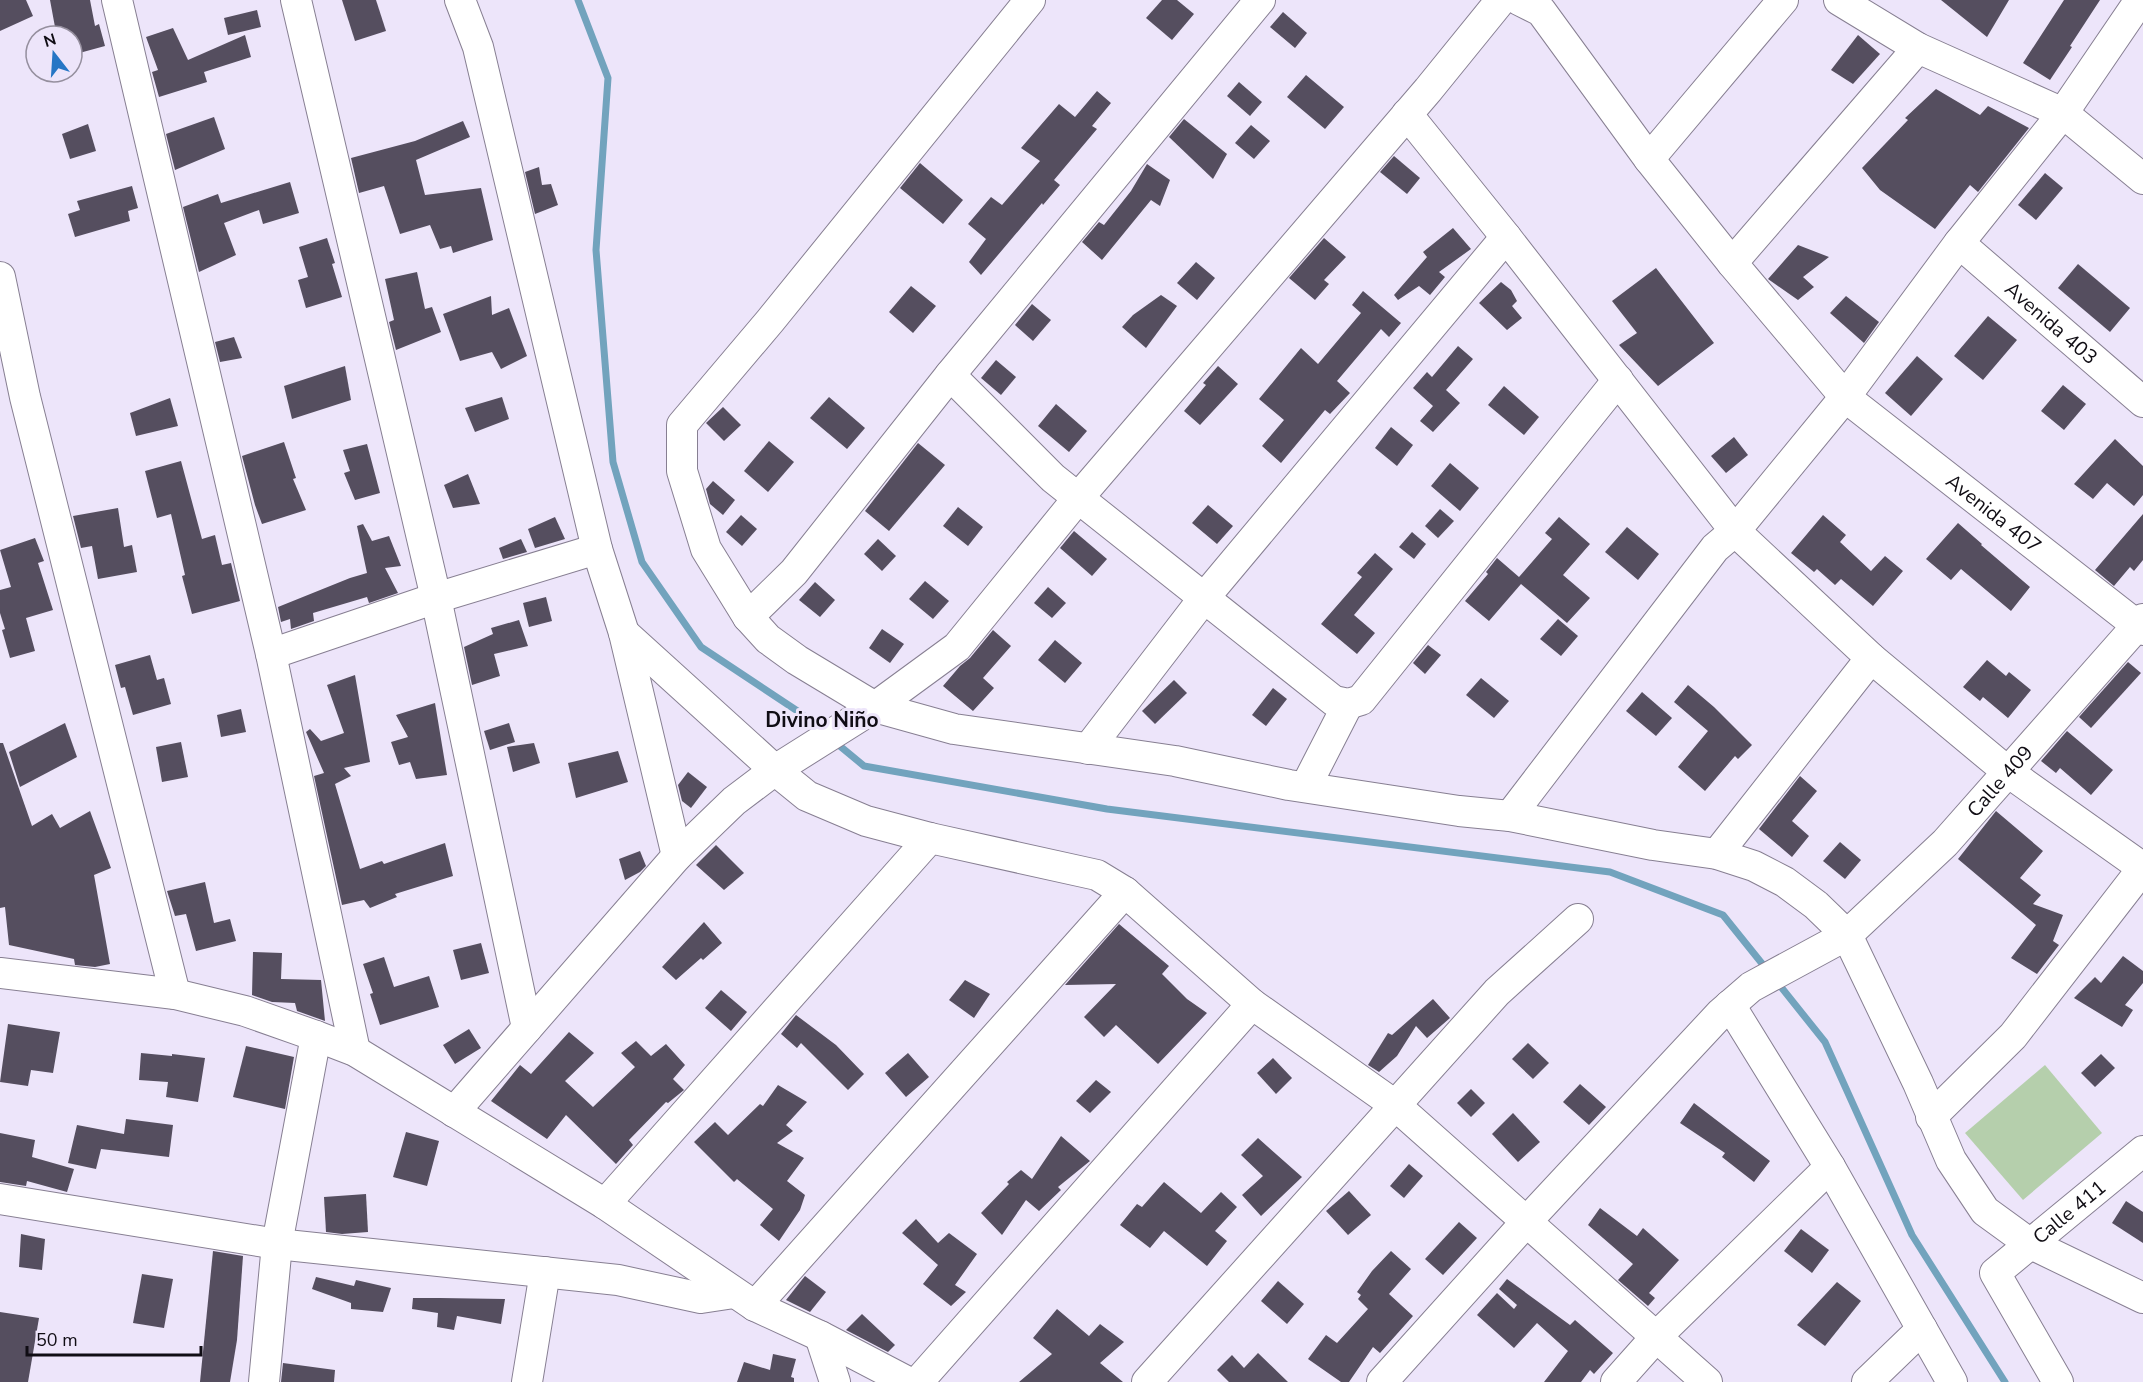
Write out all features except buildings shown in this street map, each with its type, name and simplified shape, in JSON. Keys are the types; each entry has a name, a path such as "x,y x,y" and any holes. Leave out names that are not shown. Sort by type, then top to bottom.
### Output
{"street":[{"path":"117,0 271,654 355,1051"},
{"path":"296,0 436,598 527,1028"},
{"path":"460,0 478,47 597,549 624,633 677,856"},
{"path":"1030,0 770,321 682,424 682,471 706,549 748,616 768,639 796,660 875,707 954,729 1175,761 1289,784 1459,811 1510,816 1653,845 1717,854 1754,866 1785,882 1816,905 1847,935 1918,1083 1951,1160 1985,1210 2029,1243 2143,1298"},
{"path":"748,616 794,572 950,375 1260,0"},
{"path":"454,1112 677,856 734,801 784,764 875,707 957,647 1079,497 1407,114 1501,0"},
{"path":"1649,159 1783,0"},
{"path":"1839,0 1918,48 2063,113 2143,179"},
{"path":"1510,816 1715,548 1735,531 1845,397 1959,243 2063,113 2140,0"},
{"name":"Avenida 407","path":"1537,4 1649,159 1732,263 1845,397 2141,625"},
{"path":"1732,263 1918,48"},
{"path":"1407,114 1735,531 1871,658 2008,772 2143,868 2013,1036 1931,1117"},
{"path":"1088,749 1204,598 1506,237"},
{"name":"Avenida 403","path":"1959,243 2143,402"},
{"path":"0,277 25,397 175,994"},
{"path":"950,375 1053,478 1334,701 1348,704 1361,700 1618,380"},
{"path":"271,654 436,598 597,549"},
{"name":"Calle 409","path":"1382,1382 1527,1221 1740,996 1847,935 1945,843 2141,625"},
{"path":"624,633 784,764 807,796 866,821 930,838 1097,875 1125,892 1251,1004 1395,1105 1707,1382"},
{"path":"1717,854 1871,658"},
{"path":"1306,786 1348,704"},
{"path":"605,1204 930,838"},
{"path":"0,1198 277,1244 618,1280 701,1298 744,1299 1125,892"},
{"path":"1147,1382 1497,992 1578,920"},
{"path":"0,973 175,994 245,1011 355,1051 605,1204 744,1299 908,1382"},
{"path":"1740,996 1830,1167 1952,1382"},
{"path":"918,1382 1251,1004"},
{"path":"264,1382 277,1244 316,1036"},
{"name":"Calle 411","path":"2058,1382 1995,1273 2143,1151"},
{"path":"1616,1382 1657,1336 1830,1167"},
{"path":"527,1382 545,1272"},
{"path":"1866,1382 1922,1329"},
{"path":"820,1336 835,1382"}],"green space":[{"path":"2045,1065 2102,1133 2023,1200 1965,1133"}],"waterway":[{"path":"578,0 608,78 596,250 613,462 642,562 701,647 799,712 821,731"},
{"path":"835,742 864,766 1107,809 1610,872 1723,915 1768,971"},
{"path":"1777,982 1825,1042 1912,1235 2005,1382"}],"district":[{"name":"Divino Niño","path":"822,720"}]}
